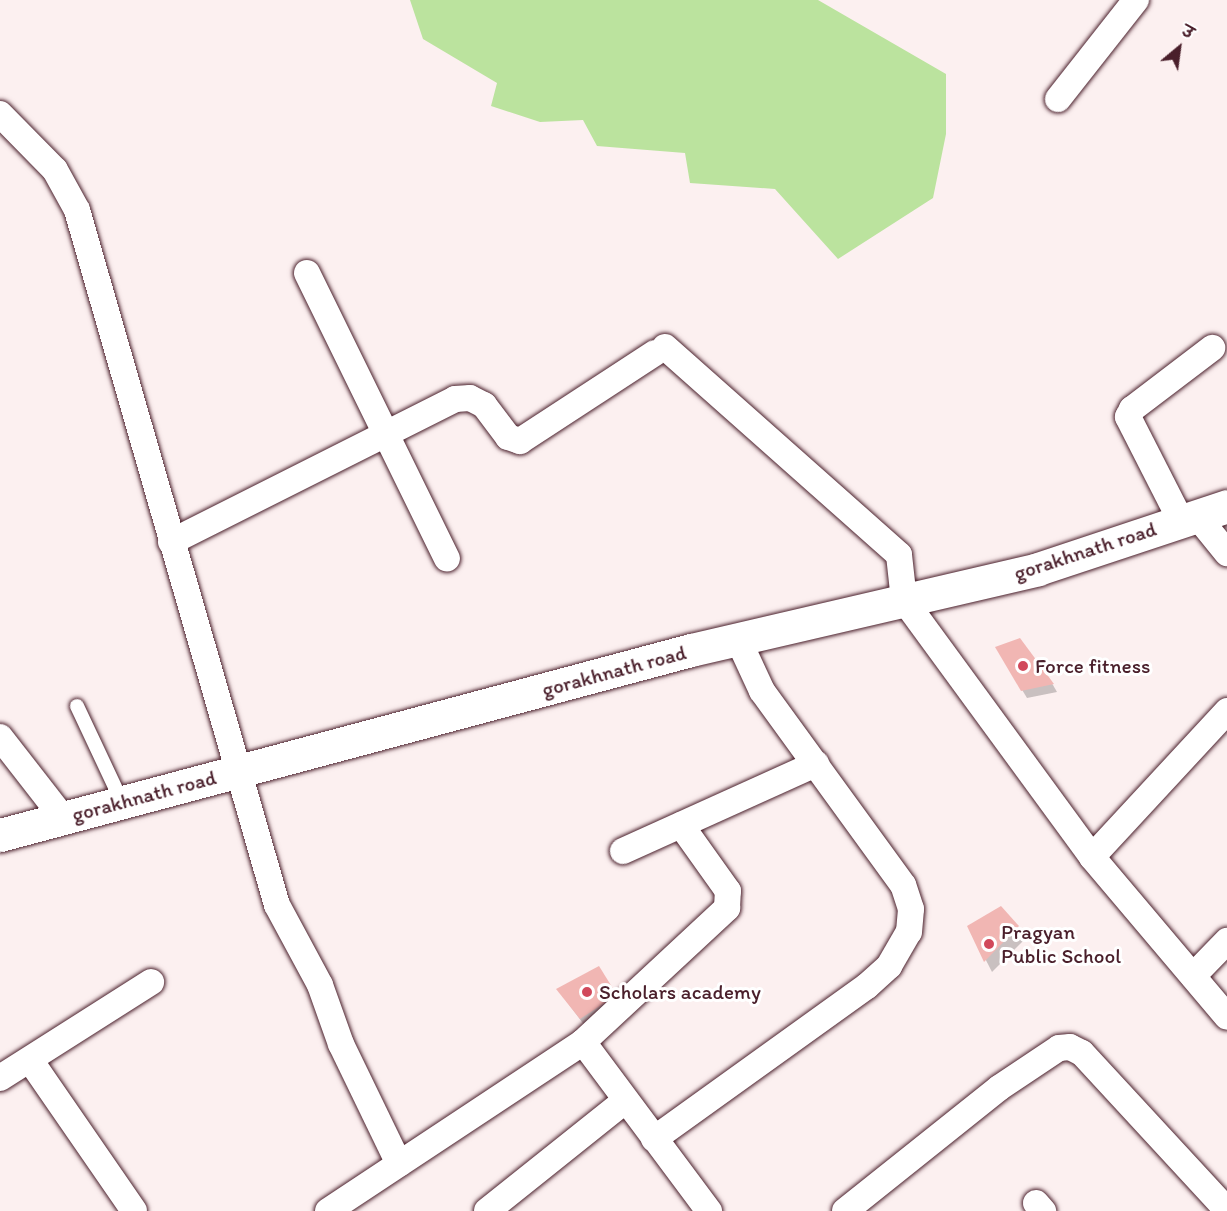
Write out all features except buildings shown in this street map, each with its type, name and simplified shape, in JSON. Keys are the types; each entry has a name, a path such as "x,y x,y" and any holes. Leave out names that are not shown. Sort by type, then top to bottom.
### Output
{"street":[{"path":"1058,99 1137,0"},
{"path":"0,114 55,170 76,210 236,772 277,905 320,985 341,1044 399,1164"},
{"path":"307,273 447,559"},
{"path":"1212,348 1132,409 1128,417 1202,514 1227,553"},
{"path":"171,542 455,399 470,398 484,405 508,437 520,441 660,350 899,555 904,600 1092,857 1227,1017"},
{"name":"gorakhnath road","path":"0,836 738,639 1038,569 1202,514"},
{"path":"654,1139 867,987 889,966 909,932 911,909 903,885 762,691 738,639"},
{"path":"1092,857 1227,711"},
{"path":"0,737 63,818"},
{"path":"623,851 816,764"},
{"path":"328,1211 583,1042 727,908 730,900 728,891 681,825"},
{"path":"1193,976 1227,942"},
{"path":"0,1078 151,982"},
{"path":"583,1042 709,1211"},
{"path":"845,1211 999,1088 1059,1048 1070,1047 1082,1053 1227,1210"},
{"path":"30,1060 134,1211"},
{"path":"487,1211 625,1101"}],"lane":[{"path":"77,706 122,802"}],"green space":[{"path":"410,0 818,0 946,74 946,134 933,198 838,259 775,189 690,183 685,153 597,146 583,120 540,122 491,106 497,83 423,39"}],"place":[{"name":"Force fitness","path":"1023,666"},
{"name":"Pragyan Public School","path":"989,944"},
{"name":"Scholars academy","path":"587,992"}]}
